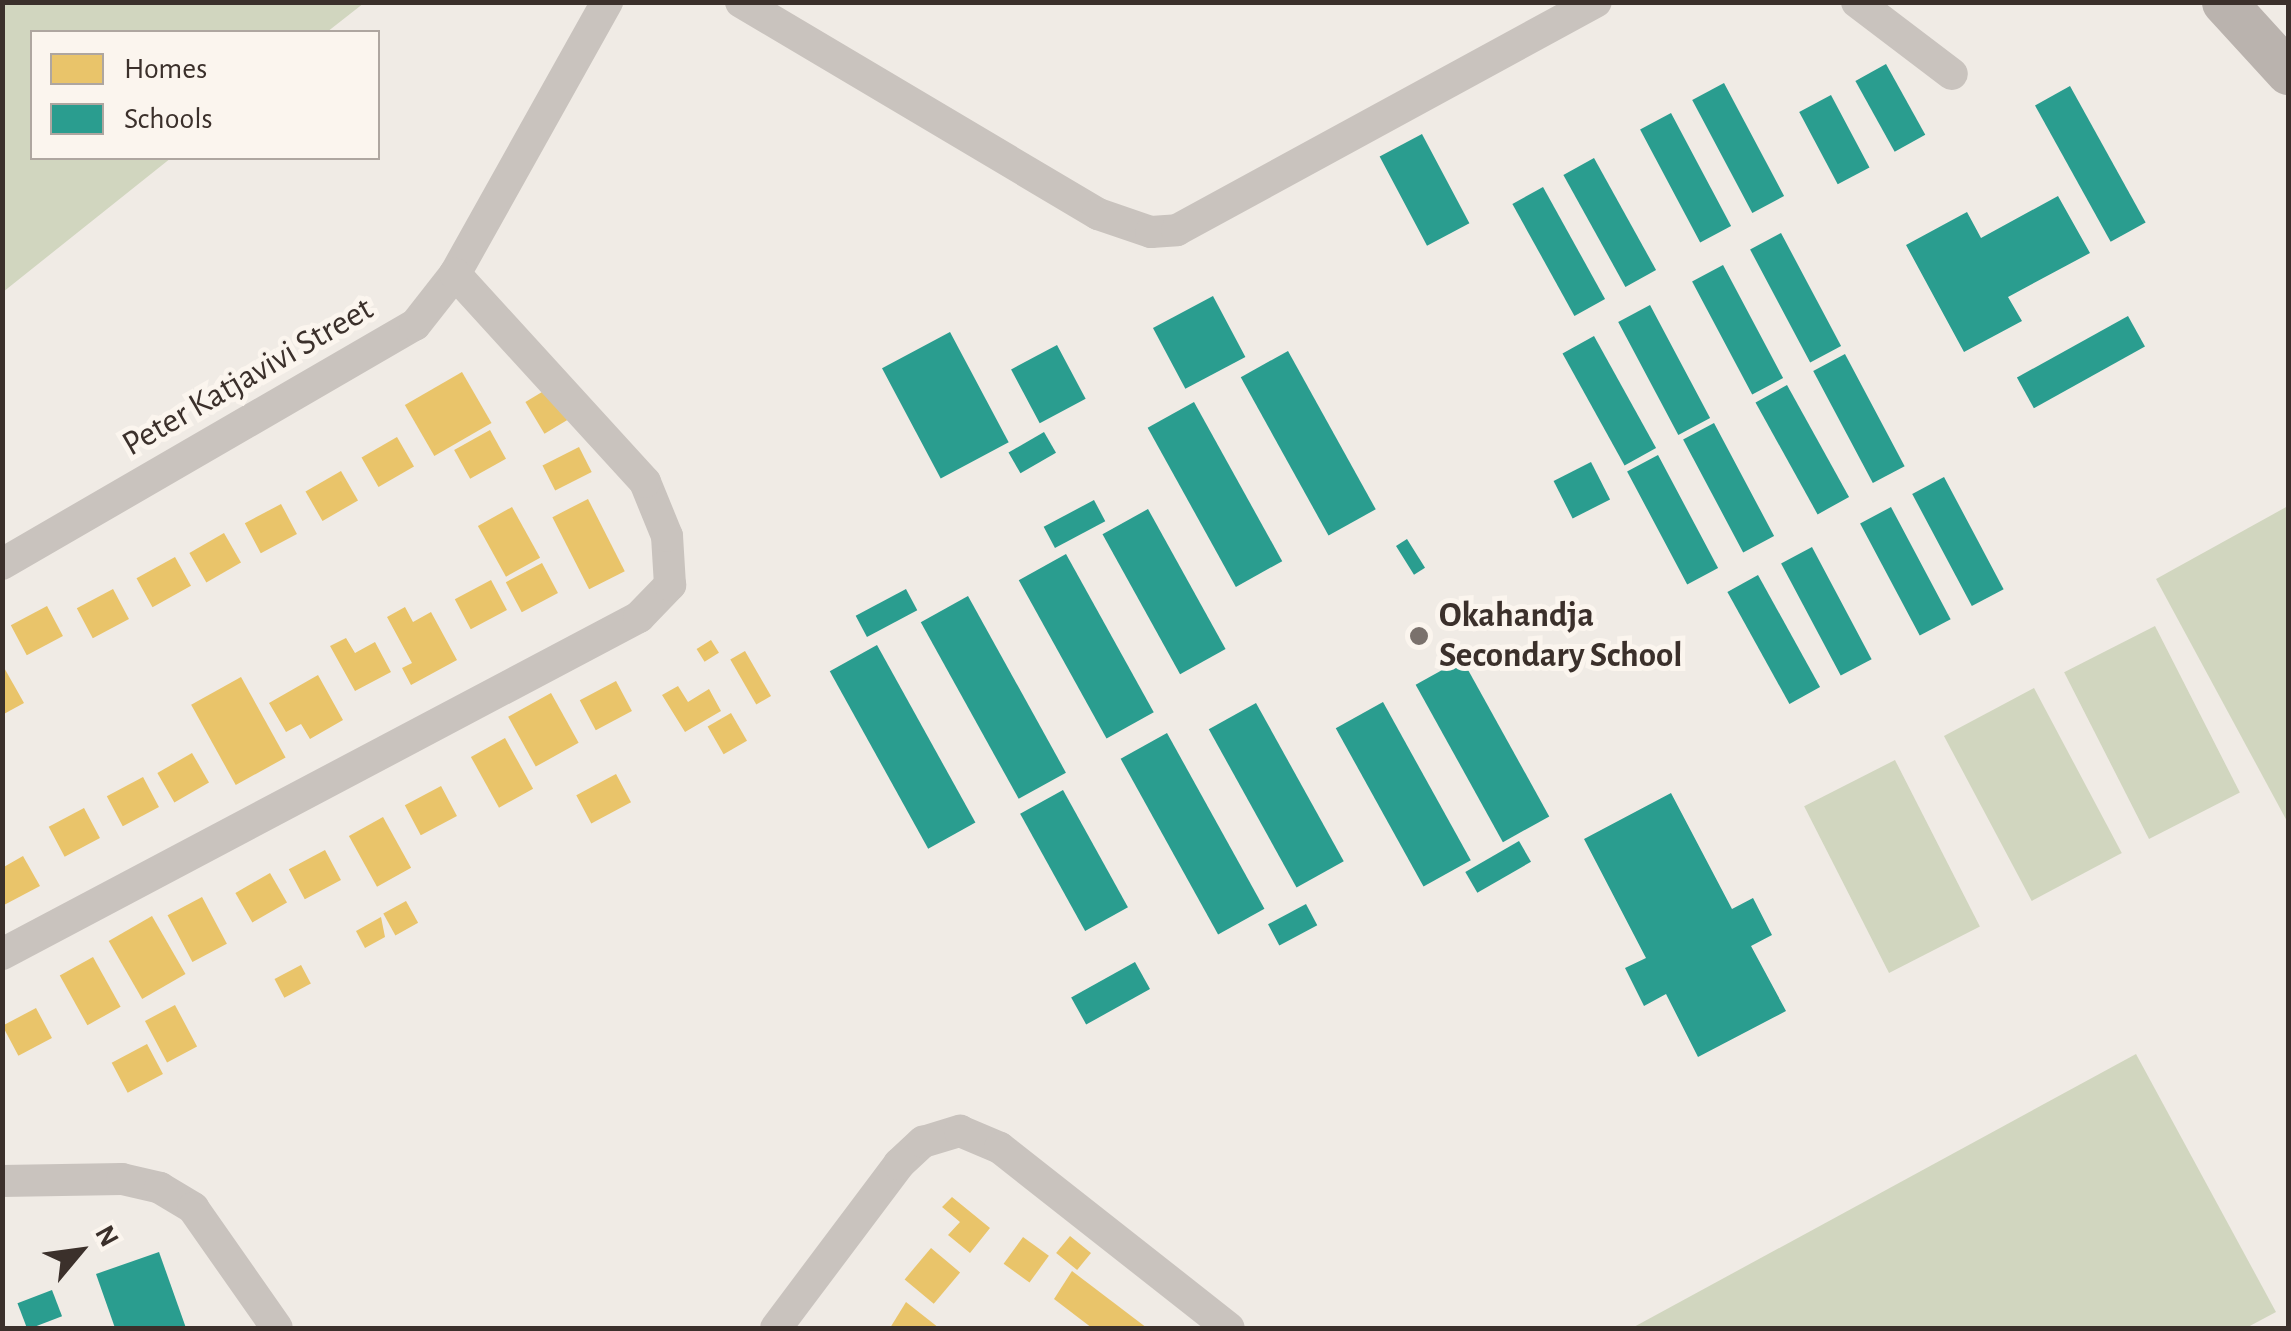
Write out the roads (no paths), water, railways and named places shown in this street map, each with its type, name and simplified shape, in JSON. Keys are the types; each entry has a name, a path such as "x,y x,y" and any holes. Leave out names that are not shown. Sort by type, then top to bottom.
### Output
{"street":[{"name":"Peter Katjavivi Street","path":"2,564 356,364 415,325 456,274 608,2"},
{"path":"741,2 1098,214 1151,232 1177,230 1596,2"},
{"path":"1857,2 1952,74"},
{"path":"2224,2 2288,72"},
{"path":"2,954 638,617 670,584 667,536 645,482 456,274"},
{"path":"776,1328 898,1164 922,1142 960,1131 1000,1148 1207,1322"},
{"path":"2,1182 122,1179 160,1188 192,1208 277,1328"}],"place":[{"name":"Okahandja Secondary School","path":"1419,636"}]}
